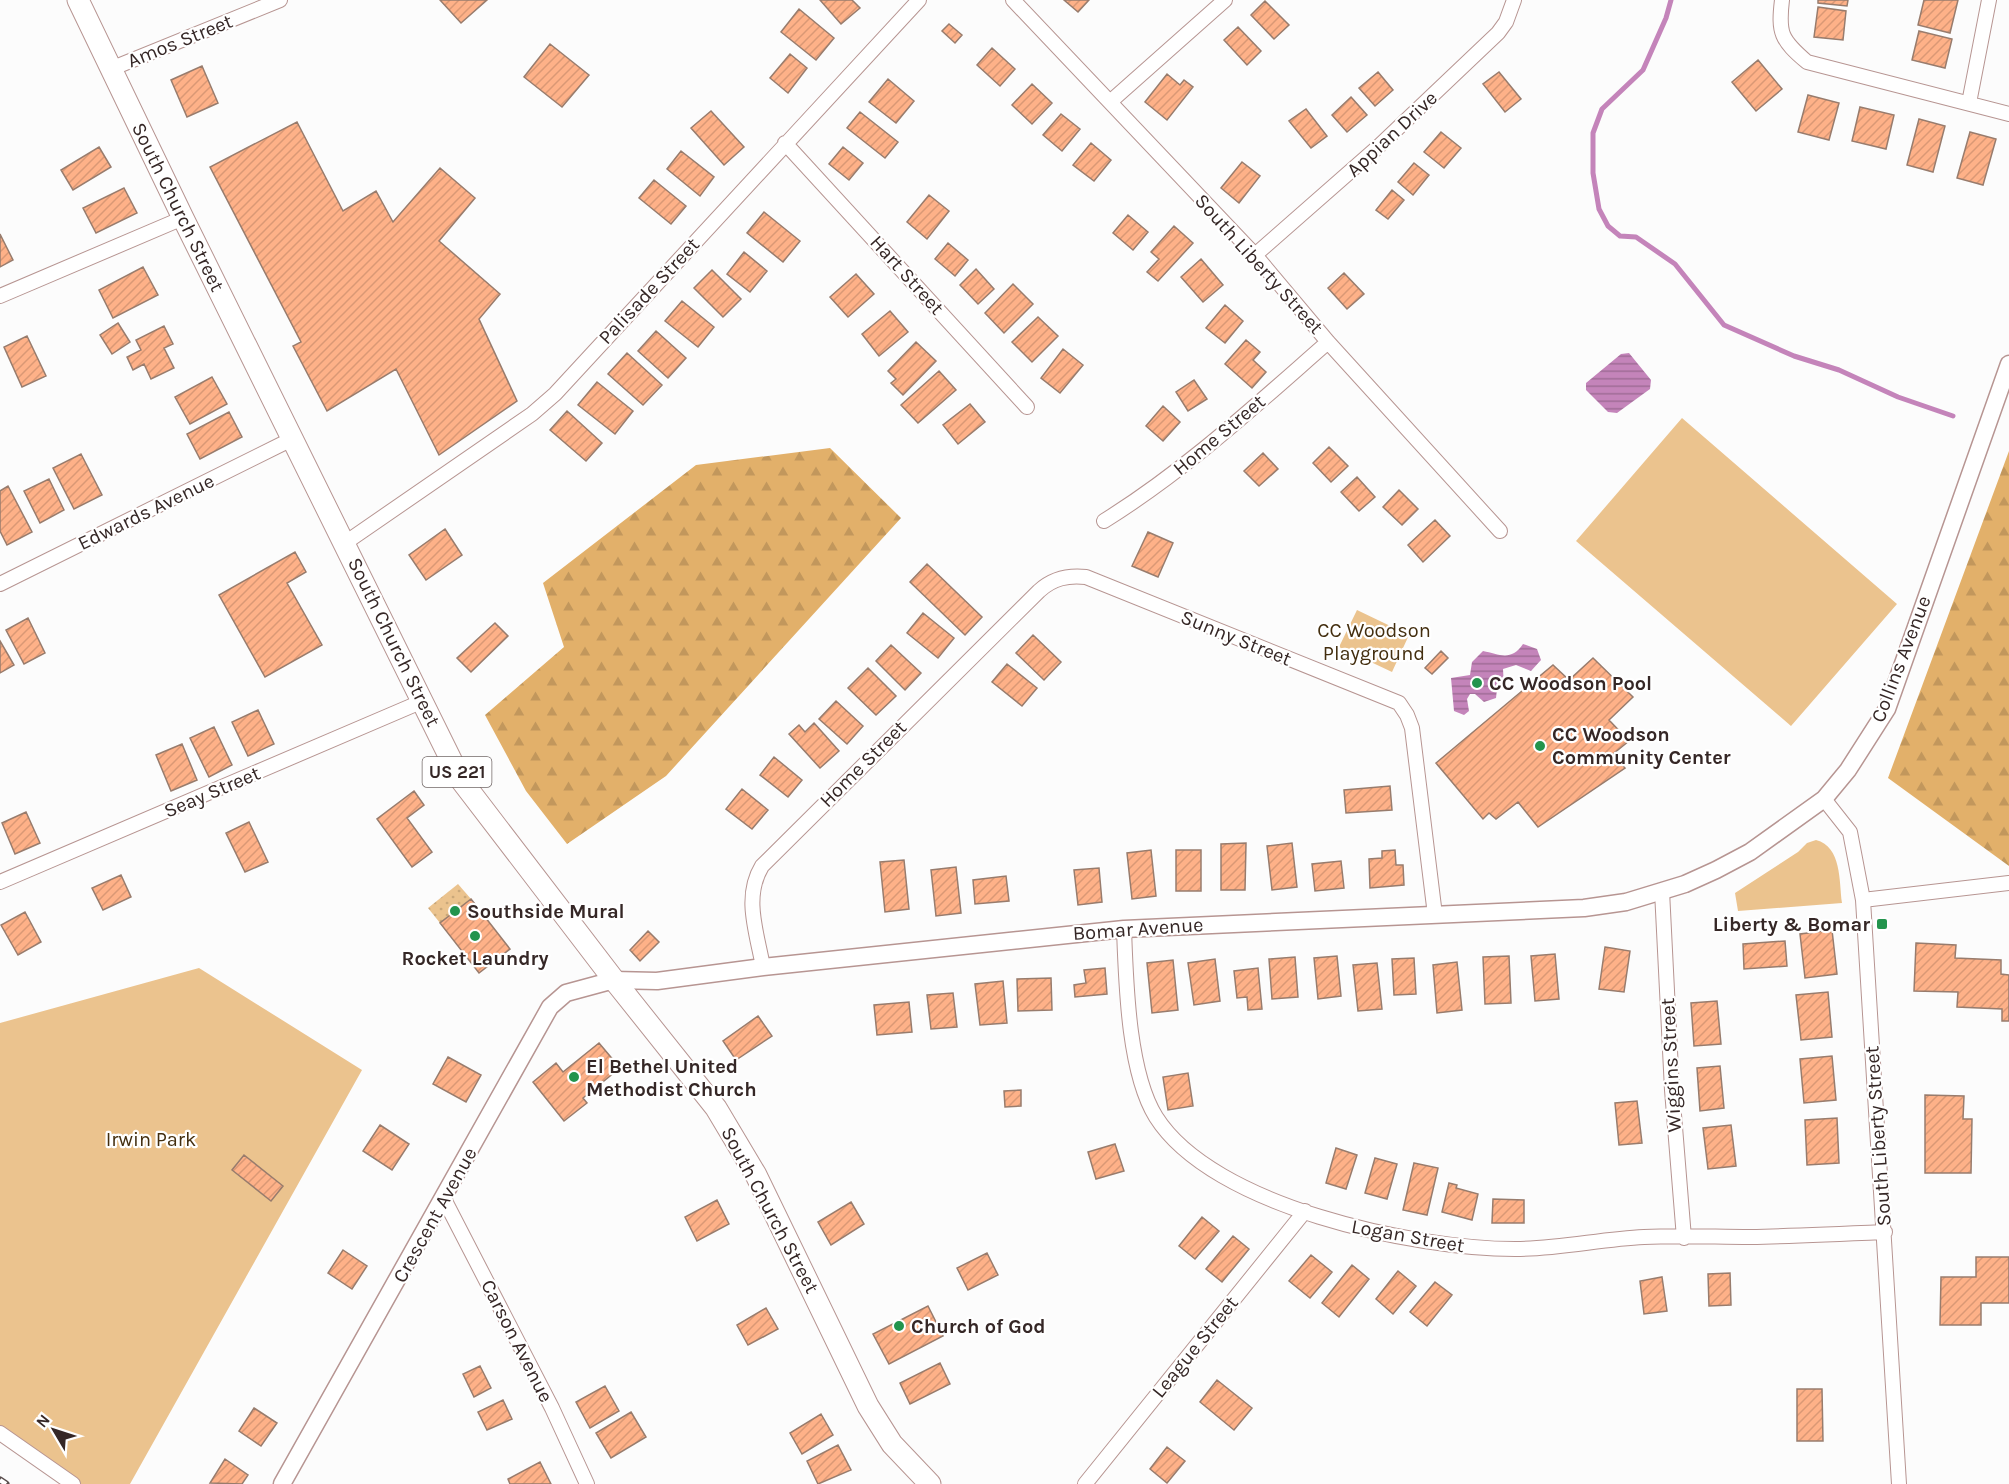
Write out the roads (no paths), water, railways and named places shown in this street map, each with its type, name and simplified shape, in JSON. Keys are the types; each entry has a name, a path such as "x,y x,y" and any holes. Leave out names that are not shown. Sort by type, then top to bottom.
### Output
{"main road":[{"name":"South Church Street","path":"78,0 113,68 183,218 461,780 614,980 716,1108 756,1175 868,1406 892,1443 927,1483"}],"street":[{"name":"Amos Street","path":"113,68 280,0"},
{"name":"Palisade Street","path":"345,543 532,414 555,394 919,0"},
{"name":"South Liberty Street","path":"1014,0 1255,255 1328,342 1500,531"},
{"path":"1110,102 1225,0"},
{"name":"Appian Drive","path":"1255,255 1378,147 1498,33 1509,16 1514,0"},
{"path":"1782,0 1779,24 1789,47 1806,62 2009,114"},
{"path":"1969,103 1989,0"},
{"name":"Hart Street","path":"785,143 1027,407"},
{"path":"0,296 183,218"},
{"name":"Home Street","path":"1104,521 1149,494 1328,342"},
{"name":"Collins Avenue","path":"1662,891 1685,884 1750,852 1824,799 1848,770 1887,709 2009,364"},
{"name":"Edwards Avenue","path":"0,584 292,439"},
{"name":"Sunny Street","path":"1039,591 1059,578 1086,577 1399,704 1412,728 1435,915"},
{"name":"Home Street","path":"763,967 752,903 753,884 762,866 1039,591"},
{"name":"Seay Street","path":"0,882 423,701"},
{"name":"South Liberty Street","path":"1824,799 1850,832 1863,900 1899,1484"},
{"path":"1863,900 2009,883"},
{"name":"Bomar Avenue","path":"614,980 657,981 763,967 1124,929 1395,914 1435,915 1584,908 1626,902 1662,891"},
{"name":"Wiggins Street","path":"1662,891 1672,1090 1684,1238"},
{"name":"Logan Street","path":"1124,929 1138,1069 1144,1093 1155,1115 1169,1135 1187,1153 1210,1169 1305,1211 1391,1236 1468,1247 1516,1249 1564,1246 1611,1239 1885,1232"},
{"name":"Crescent Avenue","path":"282,1484 550,1007 566,993 614,980"},
{"name":"Carson Avenue","path":"444,1199 546,1398 587,1484"},
{"name":"League Street","path":"1085,1484 1305,1211"},
{"path":"0,1433 73,1484"}],"waterway":[{"path":"1671,0 1666,18 1643,70 1602,109 1593,133 1593,173 1599,209 1608,226 1620,236 1636,237 1675,264 1724,325 1794,356 1839,370 1898,397 1953,416"}],"railway":[{"path":"0,1480 6,1484"}],"place":[{"name":"CC Woodson Pool","path":"1477,683"},
{"name":"CC Woodson Community Center","path":"1540,746"},
{"name":"Southside Mural","path":"455,911"},
{"name":"Liberty & Bomar","path":"1882,924"},
{"name":"Rocket Laundry","path":"475,936"},
{"name":"El Bethel United Methodist Church","path":"574,1077"},
{"name":"Church of God","path":"899,1326"}],"park label":[{"name":"CC Woodson Playground","path":"1374,642"},
{"name":"Irwin Park","path":"151,1139"}]}
